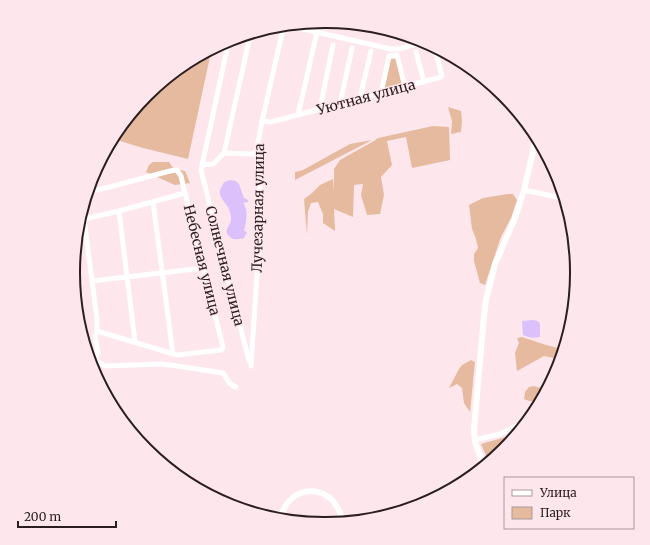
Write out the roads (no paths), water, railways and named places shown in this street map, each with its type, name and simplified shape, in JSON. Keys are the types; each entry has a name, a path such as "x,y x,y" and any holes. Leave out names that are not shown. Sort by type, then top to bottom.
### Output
{"main road":[{"path":"482,460 475,440 474,427 486,300 495,264 515,218 524,190 534,146"},
{"path":"283,513 285,506 294,496 304,492 315,491 331,498 341,516"}],"street":[{"path":"304,29 391,49 399,49 414,45"},
{"name":"Лучезарная улица","path":"251,366 261,213 256,153 282,32"},
{"path":"298,115 317,32"},
{"path":"227,49 202,165 214,164 224,153 249,40"},
{"path":"320,109 333,45"},
{"path":"340,104 352,48"},
{"path":"360,98 371,51"},
{"path":"416,52 424,82"},
{"path":"381,93 389,56 397,55 405,87"},
{"name":"Уютная улица","path":"262,121 271,122 442,77 436,55"},
{"path":"224,153 256,153"},
{"name":"Солнечная улица","path":"202,165 202,174 251,366"},
{"name":"Небесная улица","path":"94,191 173,170 177,170 181,176 223,347 221,350 177,355 173,354"},
{"path":"524,190 558,197"},
{"path":"87,218 185,193"},
{"path":"97,331 173,354 153,202"},
{"path":"119,211 135,342"},
{"path":"85,226 97,319 96,337 98,353 95,357"},
{"path":"92,281 204,268"},
{"path":"97,361 105,366 161,364 223,373 228,382 232,386 236,387"},
{"path":"475,440 500,434 513,428"}]}
